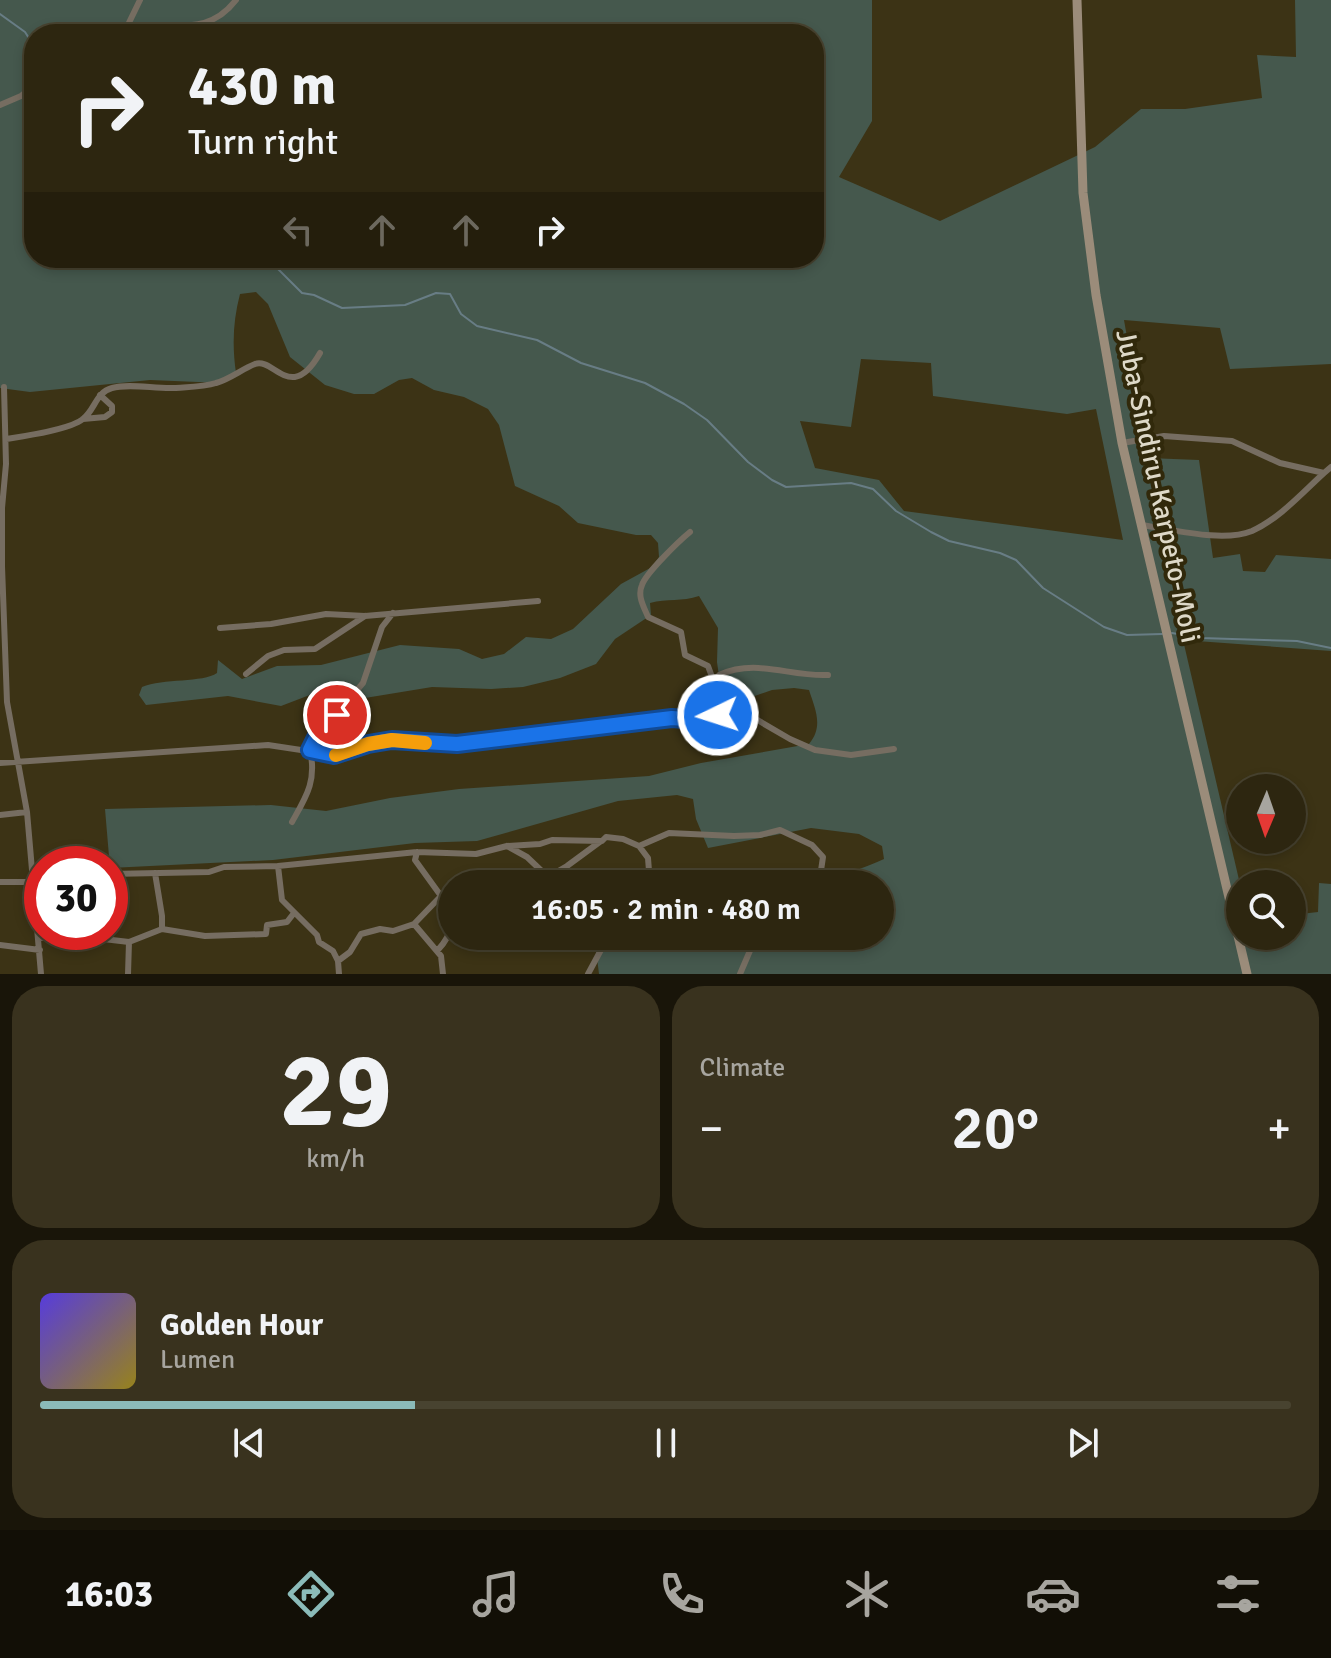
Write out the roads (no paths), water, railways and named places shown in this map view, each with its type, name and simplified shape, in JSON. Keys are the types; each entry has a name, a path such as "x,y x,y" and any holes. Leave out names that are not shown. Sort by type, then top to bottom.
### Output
{"main road":[{"name":"Juba-Sindiru-Karpeto-Moli","path":"1077,0 1084,212 1122,443 1247,974"}],"street":[{"path":"127,24 140,0"},
{"path":"196,24 220,17 236,0"},
{"path":"0,105 24,93"},
{"path":"83,419 100,395 114,387 175,388 213,384 256,364 268,365 282,376 296,376 304,374 320,353"},
{"path":"4,387 6,439 1,508 4,702 20,761 30,846"},
{"path":"6,439 56,429 83,419 105,417 112,412 112,406 100,395"},
{"path":"1122,443 1164,436 1232,441 1280,463 1324,473"},
{"path":"1141,525 1207,535 1242,534 1254,530 1291,503 1331,467"},
{"path":"690,532 674,546 642,585 641,600 648,617 681,632 685,655 708,666 715,685 718,715"},
{"path":"220,628 271,624 326,614 365,616 538,601"},
{"path":"346,703 363,683 382,627 394,612"},
{"path":"246,674 268,656 284,650 315,649 365,616"},
{"path":"715,685 719,675 734,668 755,666 828,675"},
{"path":"292,822 311,787 310,750 324,722 337,715"},
{"path":"0,763 268,745 334,755 392,740 457,744 672,718 696,720 718,715 754,718 815,750 851,755 894,749"},
{"path":"0,815 27,812"},
{"path":"639,846 669,833 734,836 780,830 818,850 823,857 821,870"},
{"path":"507,846 527,857 548,877 606,837 623,839 639,846 648,858 649,870"},
{"path":"128,874 278,866 417,852 476,854 552,840 602,841"},
{"path":"417,852 415,860 438,892"},
{"path":"278,866 282,900 317,935 319,942 333,951 339,974"},
{"path":"155,873 162,929"},
{"path":"0,882 24,883"},
{"path":"338,961 350,952 361,934 380,929 393,931 414,924 438,899"},
{"path":"128,974 129,942 162,929 205,936 266,934 267,925 287,922 294,913"},
{"path":"414,924 441,956 443,974"},
{"path":"0,945 24,948"},
{"path":"40,950 41,974"},
{"path":"588,974 601,950"},
{"path":"740,974 750,950"}],"waterway":[{"path":"0,14 24,31"},
{"path":"277,268 302,293 342,308 405,305 436,293 450,294 461,314 477,326 537,340 581,363 645,383 684,404 707,420 748,462 786,487 851,483 873,489 896,511 949,541 1016,560 1043,588 1104,627 1127,635 1162,634"},
{"path":"1172,633 1201,638 1297,641 1331,648"}]}
